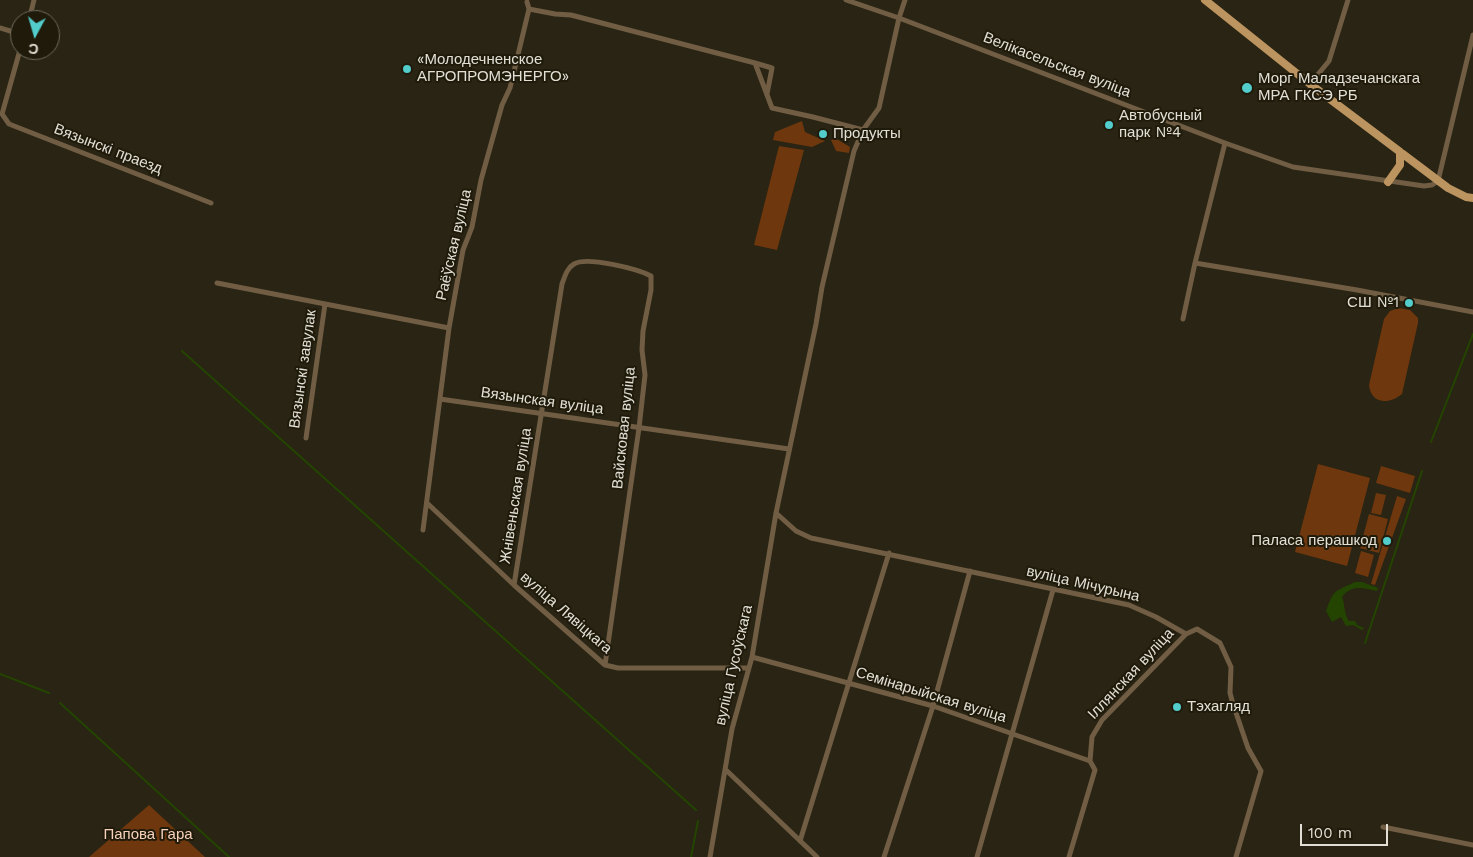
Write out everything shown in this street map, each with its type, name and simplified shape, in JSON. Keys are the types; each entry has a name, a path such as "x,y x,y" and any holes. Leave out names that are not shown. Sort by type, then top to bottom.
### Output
{"main road":[{"path":"1205,0 1310,84 1438,181 1466,197 1473,198"},
{"path":"1388,182 1400,165 1400,152"}],"street":[{"name":"Раёўская вуліца","path":"423,530 449,328 462,250 472,227 481,180 502,105 510,88 529,9 525,0"},
{"name":"Велікасельская вуліца","path":"846,0 899,18 1225,143 1293,167 1424,186 1432,185 1438,181"},
{"path":"789,449 816,324 822,287 854,151 863,130 878,108 905,0"},
{"path":"1310,84 1329,61 1348,0"},
{"path":"529,9 570,15 772,68 767,94"},
{"path":"1438,181 1473,35"},
{"name":"Вязынскі праезд","path":"17,60 2,114 9,124 210,202"},
{"path":"755,63 772,108 863,130"},
{"path":"1183,318 1225,143"},
{"name":"Вайсковая вуліца","path":"572,265 579,261 593,262 642,271 651,276 651,290 642,332 645,375 639,428 605,665"},
{"path":"1195,263 1358,290 1473,312"},
{"name":"Жнівеньская вуліца","path":"514,585 562,284 566,272 572,265"},
{"path":"217,283 449,328"},
{"name":"Вязынскі завулак","path":"306,438 324,304"},
{"name":"Вязынская вуліца","path":"440,399 789,449"},
{"name":"вуліца Гусоўскага","path":"710,857 732,729 752,657 776,513 789,449"},
{"name":"вуліца Лявіцкага","path":"427,503 514,585 605,665 618,668 749,668"},
{"name":"вуліца Мічурына","path":"776,513 796,531 811,538 1129,605 1156,617 1186,634 1196,629 1220,643 1231,667 1230,693 1237,718 1248,748 1262,770 1236,857"},
{"path":"800,840 888,553"},
{"path":"884,857 933,706 970,571"},
{"path":"977,857 1054,590"},
{"name":"Іллянская вуліца","path":"1090,761 1092,737 1102,720 1186,634"},
{"name":"Семінарыйская вуліца","path":"752,657 933,706 1090,761"},
{"path":"1069,857 1095,770 1090,761"},
{"path":"726,770 817,857"},
{"path":"1382,827 1473,845"}],"green space":[{"path":"802,121 805,132 825,141 812,147 773,140 775,132"},
{"path":"835,138 850,147 849,153 836,151 831,140"},
{"path":"779,146 804,150 777,250 754,245"},
{"path":"1398,308 1410,310 1418,318 1418,323 1402,394 1392,400 1381,401 1373,396 1369,385 1384,319 1390,311"},
{"path":"1318,464 1370,478 1347,566 1295,552"},
{"path":"1381,466 1415,476 1410,493 1376,483"},
{"path":"1376,493 1386,495 1381,515 1371,513"},
{"name":"Паласа перашкод","path":"1397,496 1406,499 1375,585 1371,584"},
{"path":"1369,514 1388,519 1379,553 1360,548"},
{"path":"1361,551 1374,555 1368,577 1355,573"},
{"name":"Папова Гара","path":"149,805 205,857 89,857"}],"shaded area":[{"path":"1355,582 1362,582 1378,588 1377,591 1363,588 1349,590 1342,597 1347,619 1355,621 1357,625 1364,628 1362,630 1353,625 1346,626 1341,617 1332,622 1326,611 1336,592"}],"waterway":[{"path":"1431,442 1473,334"},
{"path":"182,351 696,810"},
{"path":"1365,643 1422,471"},
{"path":"0,674 49,693"},
{"path":"60,703 229,857"},
{"path":"691,857 698,821"}],"place":[{"name":"«Молодечненское АГРОПРОМЭНЕРГО»","path":"407,69"},
{"name":"Морг Маладзечанскага МРА ГКСЭ РБ","path":"1247,88"},
{"name":"Автобусный парк №4","path":"1109,125"},
{"name":"Продукты","path":"823,134"},
{"name":"СШ №1","path":"1409,303"},
{"name":"Паласа перашкод","path":"1387,541"},
{"name":"Тэхагляд","path":"1177,707"}]}
